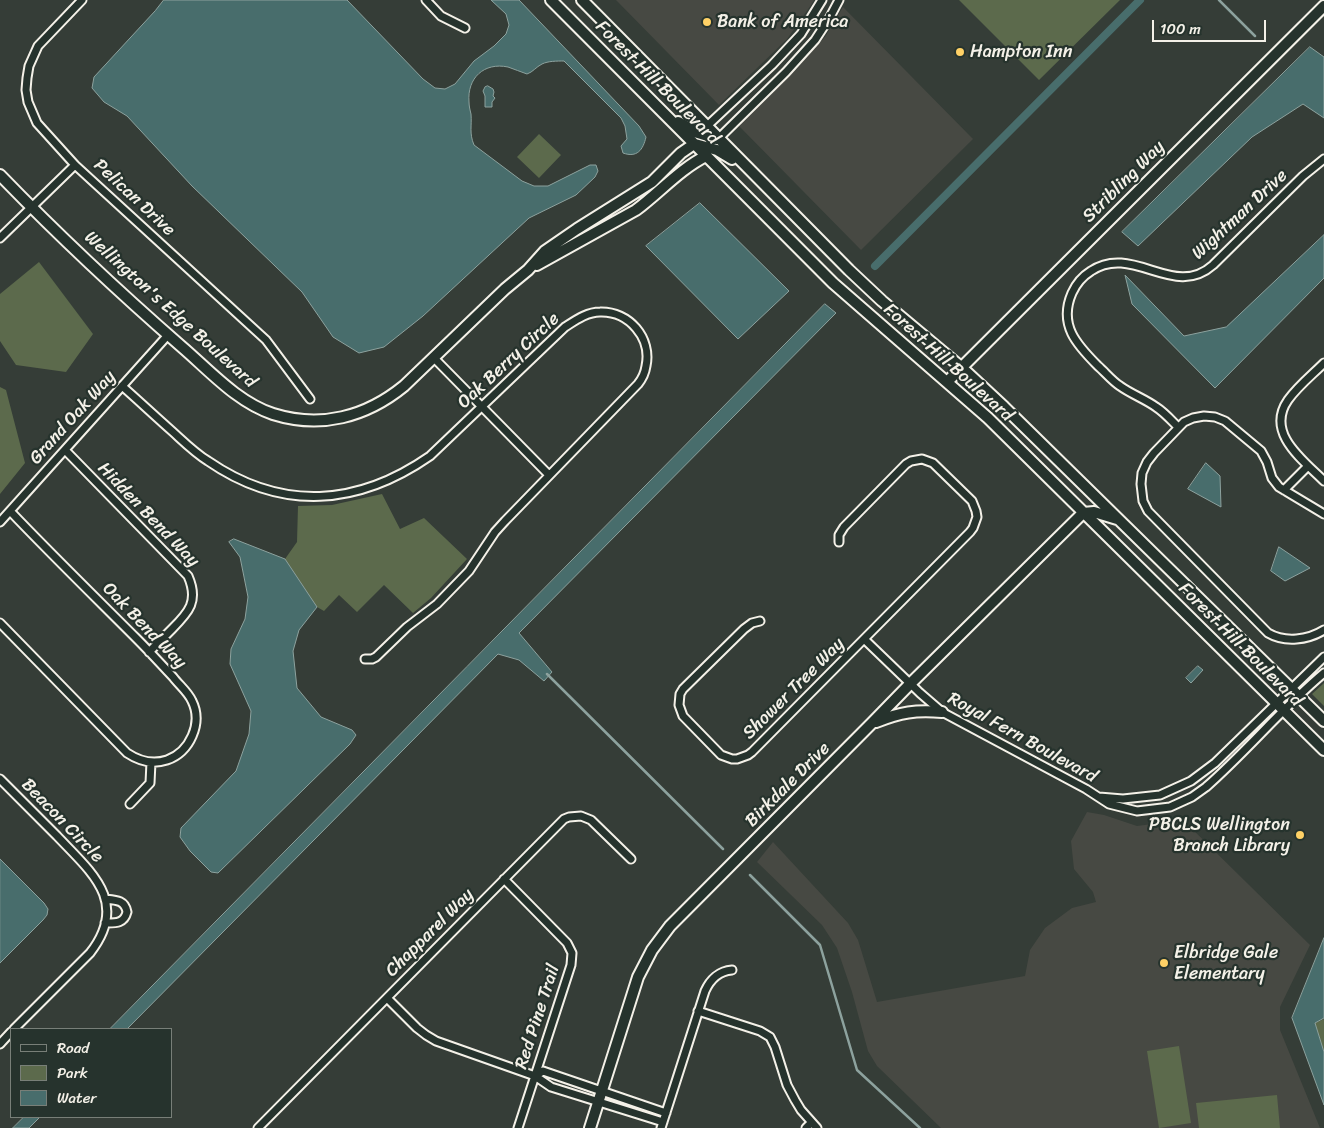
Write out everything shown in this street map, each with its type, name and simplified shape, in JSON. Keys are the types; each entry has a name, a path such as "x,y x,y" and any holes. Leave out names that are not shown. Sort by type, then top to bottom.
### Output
{"street":[{"name":"Pelican Drive","path":"82,0 38,46 31,61 26,90 28,102 37,123 75,165 266,340 310,399"},
{"path":"426,0 441,16 465,28"},
{"name":"Forest Hill Boulevard","path":"552,0 834,283 988,418 1082,513 1324,750"},
{"name":"Forest Hill Boulevard","path":"582,0 849,270 1004,407 1119,519 1291,695 1324,721"},
{"path":"706,127 772,65 801,34 822,0"},
{"path":"668,117 698,133 718,139 786,72 815,40 839,0"},
{"name":"Stribling Way","path":"947,382 1324,6"},
{"path":"694,144 717,150 750,171"},
{"name":"Wellington's Edge Boulevard","path":"0,175 32,208 168,335 245,401 272,414 302,420 332,419 348,416 378,405 392,396 505,289 528,270 545,251 652,182 681,153 694,144"},
{"name":"Wellington's Edge Boulevard","path":"528,270 636,210 689,165 706,156"},
{"name":"Wightman Drive","path":"1178,427 1155,406 1116,384 1077,345 1069,328 1068,317 1068,305 1075,288 1086,274 1100,266 1111,263 1129,263 1178,277 1194,276 1204,272 1214,265 1303,176 1323,160"},
{"path":"0,238 75,165"},
{"name":"Oak Berry Circle","path":"122,386 193,450 222,471 247,483 274,492 329,496 378,485 400,475 430,456 565,327 581,317 590,313 609,312 619,315 633,324 644,340 647,358 646,368 638,384 505,521 469,571 438,604 407,627 376,657 365,659"},
{"name":"Grand Oak Way","path":"0,522 168,335"},
{"path":"434,358 549,475"},
{"path":"1324,363 1289,398 1282,418 1282,428 1287,443 1324,481"},
{"path":"1324,514 1275,483 1261,451 1225,421 1215,417 1204,416 1184,422 1150,457 1142,472 1142,495 1148,511 1268,633 1278,638 1289,639 1307,637 1324,630"},
{"name":"Hidden Bend Way","path":"65,450 188,576 192,584 193,600 187,613 149,652"},
{"name":"Shower Tree Way","path":"760,621 744,629 683,689 679,700 680,711 686,720 721,755 732,759 743,758 752,752 970,532 976,523 976,511 972,501 938,466 928,460 916,460 906,464 844,527 839,534 839,542"},
{"path":"1284,490 1308,466"},
{"name":"Oak Bend Way","path":"10,511 188,694 195,708 196,717 193,735 183,750 175,756 167,760 151,762"},
{"path":"1082,513 1094,512 1119,519"},
{"name":"Birkdale Drive","path":"590,1128 638,977 658,940 910,684 1082,513"},
{"path":"0,623 127,753 134,758 151,762 150,783 130,804"},
{"name":"Shower Tree Way","path":"864,639 910,684"},
{"path":"1291,695 1324,656"},
{"path":"1291,695 1324,673"},
{"name":"Royal Fern Boulevard","path":"910,684 942,712 1109,804 1138,811 1170,807 1192,797 1216,778 1284,711 1291,695"},
{"name":"Royal Fern Boulevard","path":"1098,797 1122,799 1160,795 1191,781 1215,763 1275,703 1291,695"},
{"path":"872,723 900,713 912,711 942,712"},
{"name":"Beacon Circle","path":"0,778 91,871 100,886 105,899 106,910 105,923 97,944 15,1028"},
{"name":"Chapparel Way","path":"258,1128 560,823 569,817 575,816 591,820 631,859"},
{"name":"Red Pine Trail","path":"504,879 568,943 572,954 571,965 518,1128"},
{"path":"105,899 120,901 124,904 127,912 126,916 119,922 105,923"},
{"path":"387,998 417,1028 436,1041 535,1076 551,1087 598,1101 662,1125 705,991 711,981 721,973 726,970 732,970"},
{"path":"698,1011 760,1031 770,1037 776,1047 787,1085 811,1126"},
{"path":"0,1044 10,1033"},
{"path":"535,1076 543,1071 666,1113"}],"shaded area":[{"path":"616,0 814,0 787,39 719,105"},
{"path":"843,7 973,139 861,250 738,125 825,37"},
{"name":"Elbridge Gale Elementary","path":"1087,812 1104,815 1137,826 1183,820 1310,945 1280,1007 1280,1030 1320,1128 941,1128 877,1066 868,1051 852,992 837,948 822,925 757,862 773,842 848,923 858,940 877,1002 1025,976 1030,950 1045,928 1072,908 1096,902 1093,892 1074,869 1071,841"}],"green space":[{"path":"959,0 1120,0 1039,80"},
{"path":"539,134 561,155 539,178 517,157"},
{"path":"39,262 93,334 66,372 16,365 0,341 0,294"},
{"path":"0,387 6,390 25,463 0,494"},
{"path":"382,494 400,529 424,518 467,559 431,598 413,613 384,585 357,612 339,595 324,611 317,607 285,559 297,542 298,506 332,505"},
{"path":"1324,683 1324,706 1312,694"},
{"path":"1324,1019 1324,1052 1315,1023"},
{"path":"1179,1046 1191,1123 1159,1128 1147,1051"},
{"path":"1277,1095 1280,1128 1199,1128 1196,1103"}],"water":[{"path":"164,0 347,0 423,79 435,88 445,89 455,84 474,61 506,34 509,25 506,14 491,0 519,0 639,126 646,137 645,142 636,154 623,153 621,146 627,139 625,126 621,118 564,61 544,63 527,74 508,67 499,66 492,67 479,74 474,79 469,93 471,133 474,145 522,181 534,186 548,186 590,165 596,165 598,171 595,177 576,195 529,218 423,316 384,347 359,353 333,337 302,292 192,186 127,116 104,102 92,88 94,77"},
{"path":"1310,47 1324,57 1324,118 1303,104 1252,137 1138,246 1122,232"},
{"path":"488,86 494,92 493,96 495,98 492,102 492,107 485,107 483,91"},
{"path":"700,203 789,291 738,339 646,246"},
{"path":"1324,235 1324,278 1215,388 1132,304 1125,275 1184,336 1226,327"},
{"path":"825,304 836,313 519,633 552,672 544,681 519,660 498,654 128,1028 111,1028"},
{"path":"1206,463 1220,476 1221,507 1188,489"},
{"path":"234,539 285,559 317,607 299,630 293,651 297,688 321,717 352,730 356,735 350,744 218,873 211,872 190,851 180,837 181,828 236,771 249,734 251,711 230,664 231,649 245,619 248,597 240,557 229,542"},
{"path":"1279,547 1310,568 1285,581 1271,571"},
{"path":"1198,666 1203,670 1191,683 1186,678"},
{"path":"0,859 48,909 47,915 43,920 0,963"},
{"path":"1324,938 1324,1018 1315,1023 1324,1052 1324,1105 1292,1018"},
{"path":"23,1118 39,1118 29,1128 13,1128"}],"waterway":[{"path":"875,266 1140,0"},
{"path":"1219,0 1255,36"},
{"path":"547,674 723,849"},
{"path":"750,875 820,945 857,1070 920,1128"}],"place":[{"name":"Bank of America","path":"707,22"},
{"name":"Hampton Inn","path":"960,52"},
{"name":"PBCLS Wellington Branch Library","path":"1300,835"},
{"name":"Elbridge Gale Elementary","path":"1164,963"}]}
